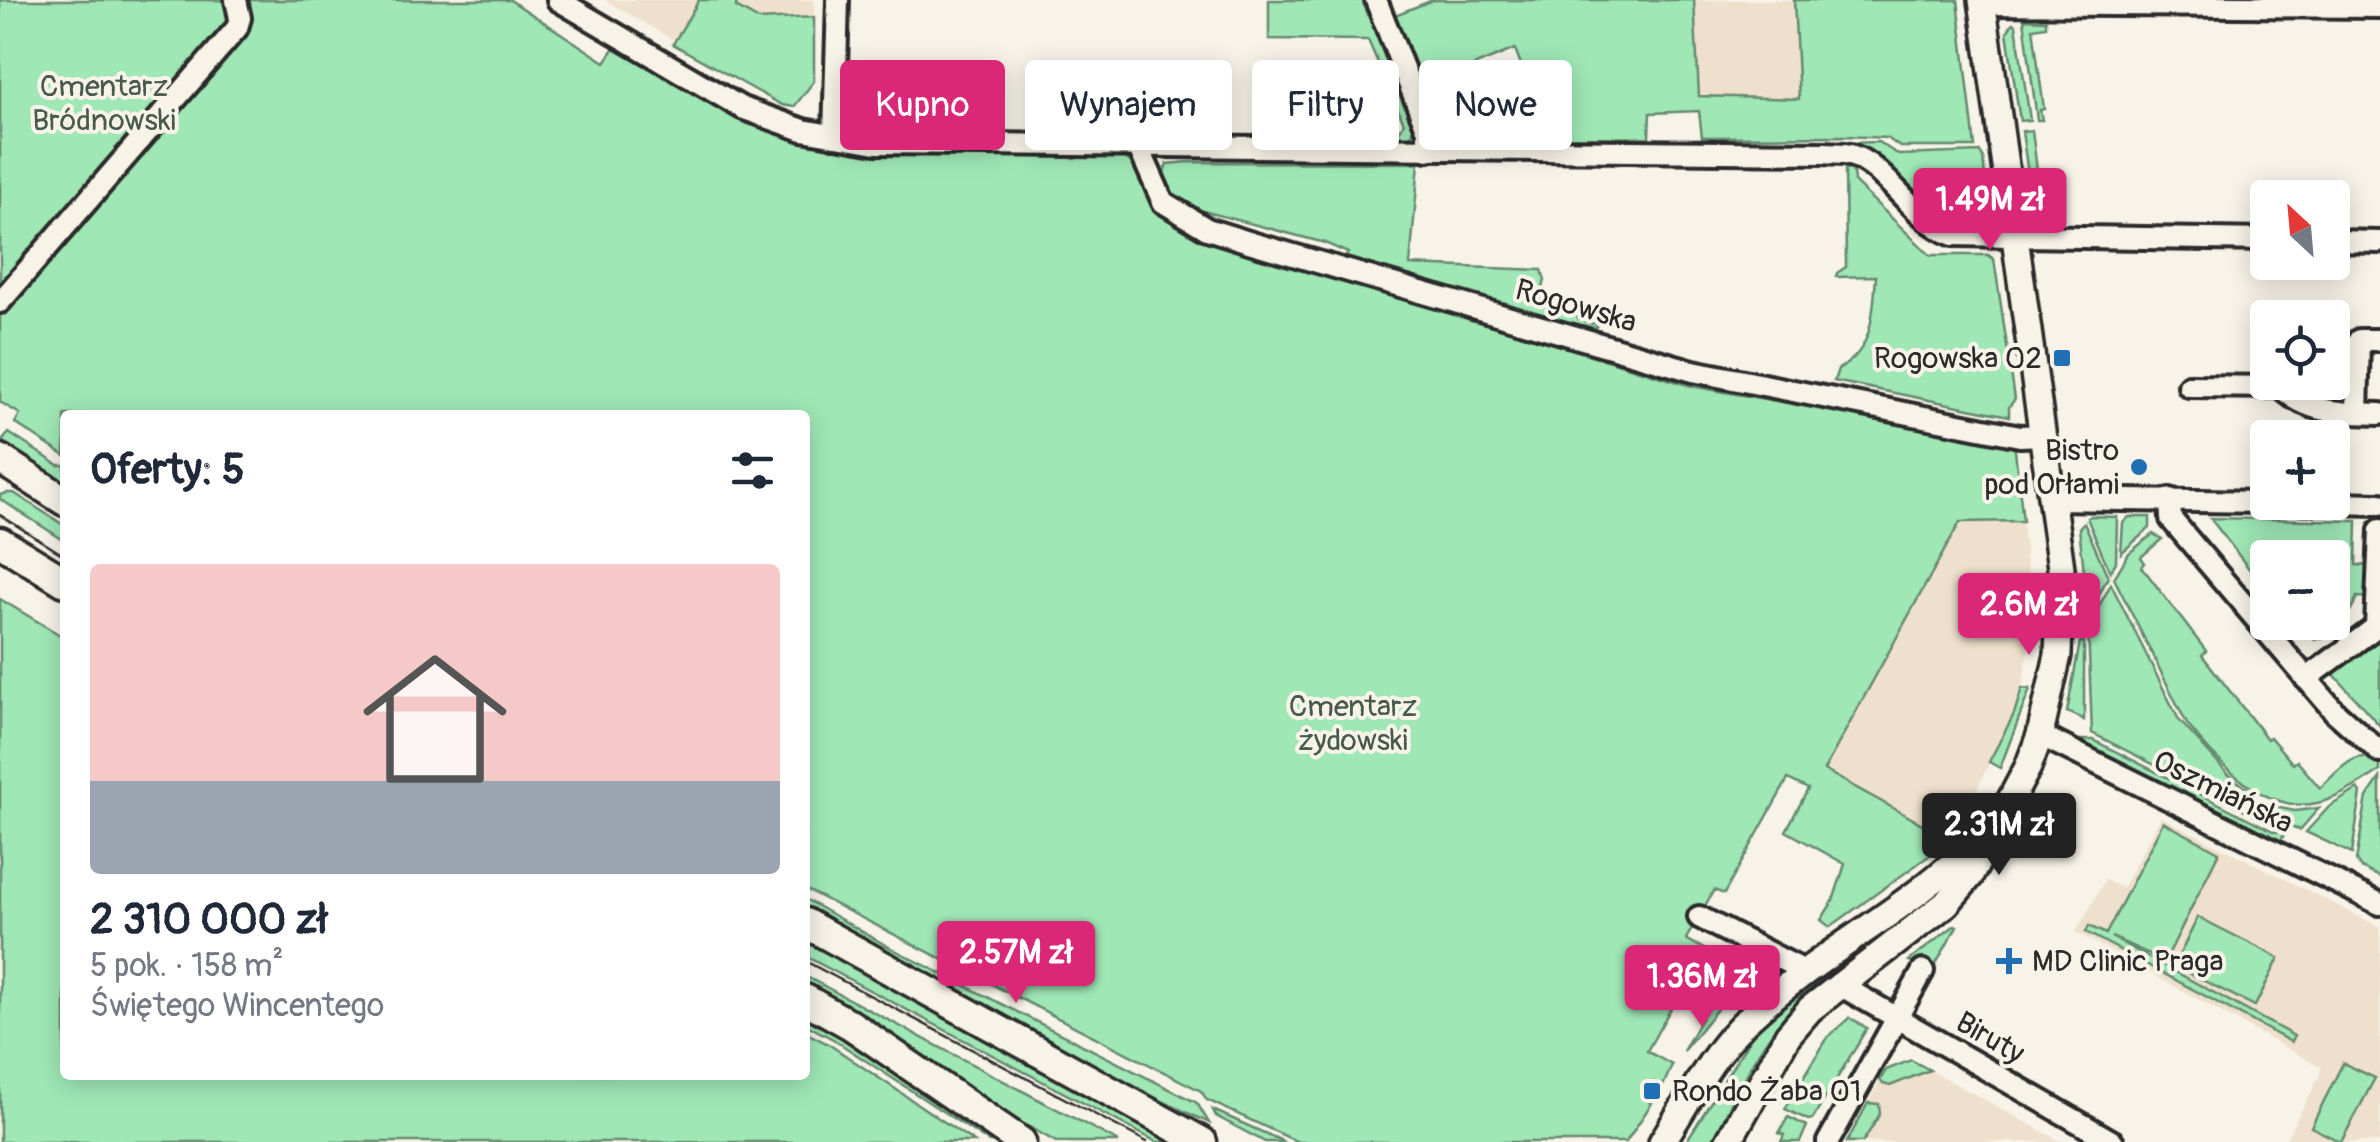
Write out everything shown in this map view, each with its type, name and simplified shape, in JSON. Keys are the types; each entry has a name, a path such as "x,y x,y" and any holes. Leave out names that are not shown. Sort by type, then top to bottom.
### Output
{"main road":[{"path":"0,460 60,498"},
{"path":"0,542 60,579"},
{"path":"810,926 1202,1142"},
{"path":"810,1003 851,1025 1021,1142"}],"street":[{"path":"0,302 237,28 240,18 236,0"},
{"path":"558,0 742,108 803,130 876,142 1025,145"},
{"path":"834,136 838,0"},
{"path":"1376,0 1419,108"},
{"path":"1728,1142 1788,1035 1810,1009 1954,896 1970,876 2028,767 2040,735 2056,664 2061,568 1982,2 2380,7"},
{"path":"1232,149 1419,150"},
{"name":"Rogowska","path":"1140,150 1162,202 1207,229 1236,239 1692,371 2020,436 2044,436"},
{"path":"1428,150 1852,156 1874,169 1913,210 1939,230 1964,237 2250,240"},
{"path":"2350,241 2380,242"},
{"path":"2357,413 2359,340 2380,340"},
{"path":"2189,386 2280,387 2292,399 2308,406 2380,414"},
{"path":"2052,499 2250,502"},
{"path":"2170,500 2171,519 2334,712 2380,752"},
{"path":"2350,503 2380,504"},
{"path":"2306,679 2378,627 2380,530"},
{"name":"Oszmiańska","path":"2040,735 2380,904"},
{"path":"1662,1142 1730,1038 1748,1018 1804,971 1957,862 2000,816"},
{"path":"1699,917 1804,971"},
{"path":"1828,1142 1922,971"},
{"name":"Biruty","path":"1838,984 2113,1142"}],"shaded area":[{"path":"605,0 699,0 675,41"},
{"path":"737,0 814,0 814,17 759,20 735,7"},
{"path":"1694,0 1794,0 1800,99 1699,96"},
{"path":"2022,521 2032,624 2022,688 2014,714 1951,840 1823,771 1960,522"},
{"path":"2161,817 2380,927 2380,1142 2284,1142 2320,1076 2321,1067 2076,932 2105,880 2122,888"},
{"path":"1930,1070 2062,1142 1847,1142 1880,1080 1886,1086"}],"green space":[{"name":"Cmentarz żydowski","path":"0,0 510,0 605,62 616,46 731,113 840,146 840,150 1123,157 1133,164 1149,196 1163,210 1217,240 1691,386 2009,442 2015,450 2023,521 1960,522 1824,770 1951,840 1830,927 1821,920 1833,901 1845,864 1786,831 1808,789 1788,779 1724,894 1714,890 1686,939 1704,949 1647,1051 1672,1065 1663,1086 1654,1082 1644,1098 1652,1103 1626,1142 1298,1142 1207,1100 1201,1091 810,892 810,410 60,410 60,453 15,423 20,414 0,402"},
{"path":"699,0 737,0 736,7 759,20 814,17 814,81 794,107 782,105 673,44"},
{"path":"1269,0 1366,0 1390,60 1377,60 1368,40 1269,39"},
{"path":"1433,0 1694,0 1699,96 1799,99 1794,0 1958,0 1975,147 1900,147 1887,138 1847,136 1702,137 1699,111 1650,113 1649,137 1572,138 1572,60 1519,60 1515,49 1488,60 1419,60 1419,74 1395,15"},
{"path":"2024,19 2046,20 2046,26 2033,28 2044,109 2040,110 2042,120 2037,120"},
{"path":"2013,23 2030,120 2020,121 2007,32"},
{"path":"1399,82 1416,125 1406,138 1399,137 1404,123 1399,111"},
{"path":"2032,130 2043,219 2034,217 2022,131"},
{"path":"1878,142 1899,155 1980,152 1989,213 1972,220 1972,227 1933,214 1864,151 1846,143"},
{"path":"1419,163 1410,265 1542,270 1545,280 1539,304 1598,325 1583,325 1580,333 1344,260 1348,253 1325,243 1188,207 1170,195 1163,179 1167,164"},
{"path":"1845,168 1853,171 1854,182 1930,255 1988,255 1994,259 2015,399 2009,416 1834,381 1838,369 1859,352 1865,341 1876,276 1836,277 1846,267"},
{"path":"9,433 60,465 60,483 5,448 3,440"},
{"path":"14,493 60,523 60,538 0,499 0,495"},
{"path":"2117,517 2116,562 2110,572 2087,518"},
{"path":"2129,517 2150,517 2150,528 2121,553 2123,523"},
{"path":"2210,518 2357,521 2356,565 2371,566 2371,598 2357,597 2350,611 2350,540 2250,540 2250,570"},
{"path":"2084,522 2108,577 2089,614 2079,528"},
{"path":"2153,534 2162,539 2141,557 2145,563 2142,567 2206,651 2202,655 2267,739 2270,737 2293,764 2297,761 2320,788 2354,759 2380,760 2380,771 2334,798 2298,805 2260,793 2212,753 2187,724 2114,578 2129,553"},
{"path":"2111,584 2179,720 2227,773 2254,794 2206,791 2092,733 2088,627"},
{"path":"0,599 60,635 60,1080 810,1080 810,1035 974,1142 0,1142"},
{"path":"2380,637 2380,726 2331,671"},
{"path":"2080,642 2084,642 2084,720 2067,712"},
{"path":"2022,688 2030,689 2000,768 1989,762 2014,714"},
{"path":"2093,740 2275,832 2286,831 2279,844 2076,743"},
{"path":"2380,778 2380,877 2361,868 2356,861 2367,797"},
{"path":"2358,789 2361,793 2352,854 2306,832 2329,807"},
{"path":"2221,798 2266,804 2281,826 2274,825"},
{"path":"2275,807 2295,811 2319,808 2300,830 2286,824"},
{"path":"2163,822 2219,852 2165,961 2111,937 2294,1036 2291,1042 2086,932 2089,926 2106,934"},
{"path":"1954,879 1791,1008 1764,1044 1712,1142 1686,1142 1757,1027 1789,998"},
{"path":"810,902 889,947 1197,1103 1209,1123 1130,1086 810,911"},
{"path":"2198,917 2279,958 2255,1006 2174,966"},
{"path":"1955,925 1931,973 1909,961"},
{"path":"810,939 1177,1142 1157,1142 810,959"},
{"path":"1735,951 1758,963 1758,976 1718,1008 1683,1051 1732,963 1723,957"},
{"path":"810,979 1119,1142 1056,1142 971,1094 810,987"},
{"path":"810,1017 998,1142 989,1142 810,1027"},
{"path":"1849,1018 1867,1028 1813,1119 1785,1109 1828,1037"},
{"path":"1911,1060 1930,1070 1890,1086 1880,1080 1886,1070"},
{"path":"2343,1063 2375,1078 2341,1142 2311,1127"},
{"path":"1868,1103 1879,1104 1880,1114 1863,1142 1847,1142"},
{"path":"1213,1110 1284,1142 1265,1142 1216,1116"},
{"path":"1788,1117 1807,1126 1800,1142 1781,1142 1784,1135 1779,1133"}],"tram line":[{"path":"0,515 60,553"},
{"path":"810,964 1147,1142"}],"place":[{"name":"Rogowska 02","path":"2062,358"},
{"name":"Bistro pod Orłami","path":"2139,467"},
{"name":"MD Clinic Praga","path":"2009,961"},
{"name":"Rondo Żaba 01","path":"1652,1091"}],"park label":[{"name":"Cmentarz Bródnowski","path":"104,103"}]}
